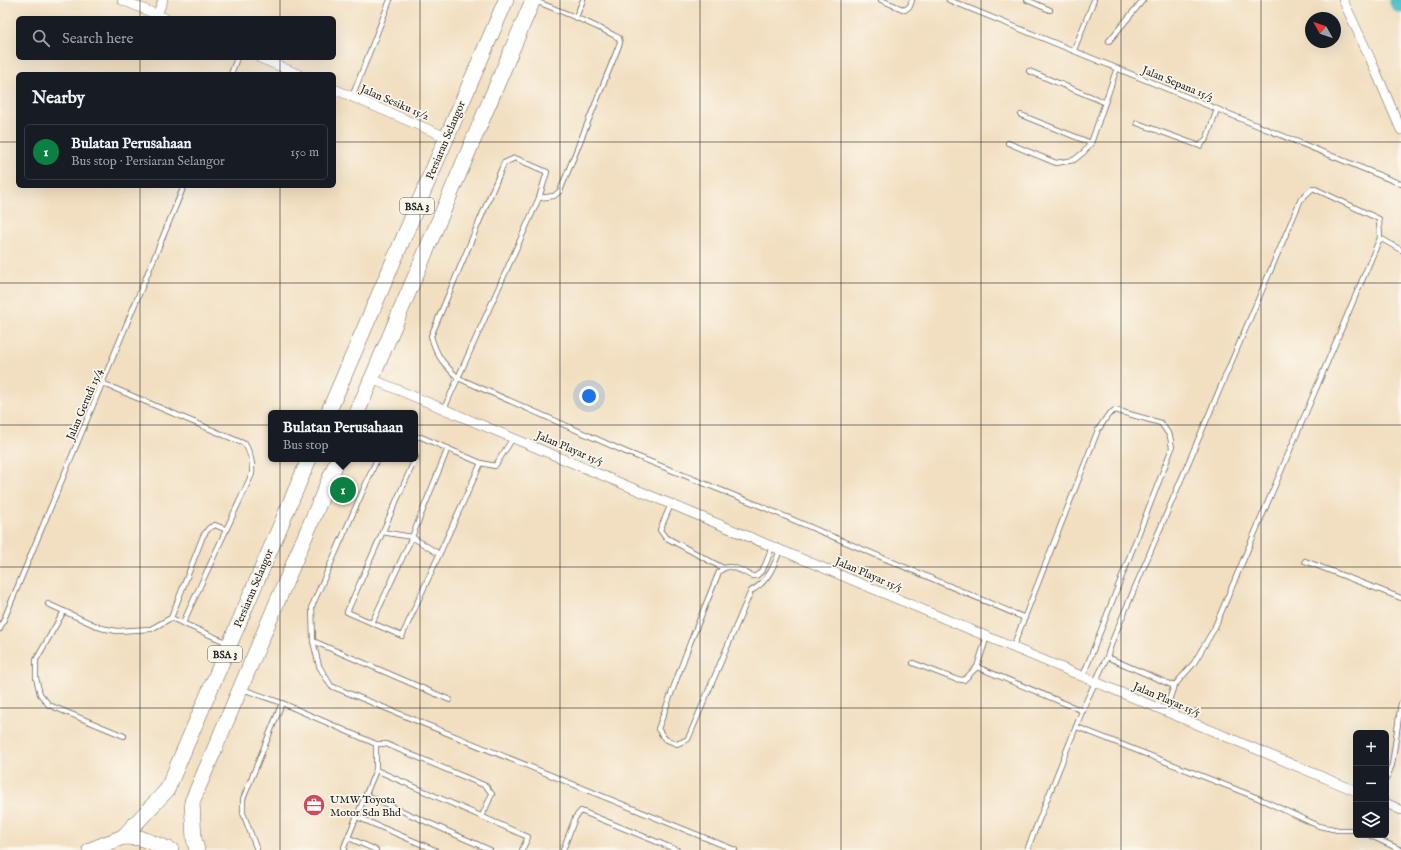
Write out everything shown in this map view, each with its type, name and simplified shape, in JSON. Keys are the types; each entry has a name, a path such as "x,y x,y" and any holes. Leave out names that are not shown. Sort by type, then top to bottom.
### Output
{"main road":[{"name":"Persiaran Selangor","path":"329,410 506,0"},
{"name":"BSA 3","path":"358,410 533,0"},
{"name":"Persiaran Selangor","path":"123,837 167,790 308,462"},
{"name":"BSA 3","path":"197,850 194,839 192,802 337,462"},
{"path":"90,850 123,837 140,838 171,850"}],"street":[{"path":"122,0 161,16 163,0"},
{"path":"1342,0 1370,58 1401,130"},
{"path":"265,60 293,72"},
{"name":"Jalan Sesiku 15/2","path":"336,90 446,137"},
{"name":"Jalan Playar 15/5","path":"372,379 1353,790"},
{"path":"1389,804 1401,810"}],"lane":[{"path":"352,97 390,0"},
{"path":"533,0 576,17 619,38 620,43 560,191 554,196 539,198"},
{"path":"576,17 583,0"},
{"path":"881,0 905,10 910,6 912,0"},
{"name":"Jalan Sepana 15/3","path":"948,0 1401,184"},
{"path":"1027,0 1050,10"},
{"path":"1074,50 1094,0"},
{"path":"1109,41 1143,0"},
{"path":"232,72 236,60"},
{"path":"1008,143 1056,163 1074,160 1084,152 1091,143 1116,68"},
{"path":"1029,71 1104,102"},
{"path":"1137,123 1200,146 1207,138 1217,109"},
{"path":"1021,115 1091,143"},
{"path":"444,409 458,378 539,198 547,172 516,158 504,163 431,336 435,351 444,364 458,378 626,452 758,505 1025,618"},
{"name":"Jalan Gerudi 15/4","path":"0,629 183,188"},
{"path":"1027,850 1116,632 1301,199 1313,188 1379,219 1380,238 1214,629 1194,663 1174,686 1165,711"},
{"path":"1380,238 1401,250"},
{"path":"102,383 245,444 250,452 253,464 252,474 183,623"},
{"path":"1014,647 1098,430 1108,415 1115,410 1161,423 1170,436 1172,448 1083,676"},
{"path":"418,437 448,448 481,463 495,466 513,438"},
{"path":"372,623 412,537 448,448"},
{"path":"376,462 312,606 313,641 319,666 331,686 735,850"},
{"path":"414,462 347,612 402,636 481,463"},
{"path":"671,504 660,530 665,537 723,568"},
{"path":"48,604 101,628 117,631 151,629 171,618 203,536 209,528 215,525 227,530"},
{"path":"382,532 412,537 440,554"},
{"path":"776,548 773,569 761,584 751,591 688,739 677,744 665,739 658,730 693,636 719,572 723,568 730,566 752,576 756,576 762,571 776,548"},
{"path":"1305,561 1401,598"},
{"path":"64,611 36,660 36,678 40,694 49,705 124,736"},
{"path":"171,618 230,643"},
{"path":"913,663 955,679 964,680 977,667 987,636"},
{"path":"313,641 450,700"},
{"path":"1107,657 1174,686"},
{"path":"977,667 1083,711"},
{"path":"240,688 282,703 376,744 386,744 486,786 492,794 482,816"},
{"path":"257,850 243,813 243,800 282,703"},
{"path":"1389,772 1392,765 1401,703"},
{"path":"1077,727 1258,798 1319,826 1338,830 1353,830"},
{"path":"345,850 344,847 376,770 376,744"},
{"path":"376,770 528,837 522,850"},
{"path":"366,796 490,850"},
{"path":"563,850 576,818 581,810 677,850"},
{"path":"357,816 435,850"},
{"path":"349,838 376,850"},
{"path":"1375,838 1401,850"}],"place":[{"name":"Bulatan Perusahaan","path":"343,490"},
{"name":"UMW Toyota Motor Sdn Bhd","path":"314,805"}]}
